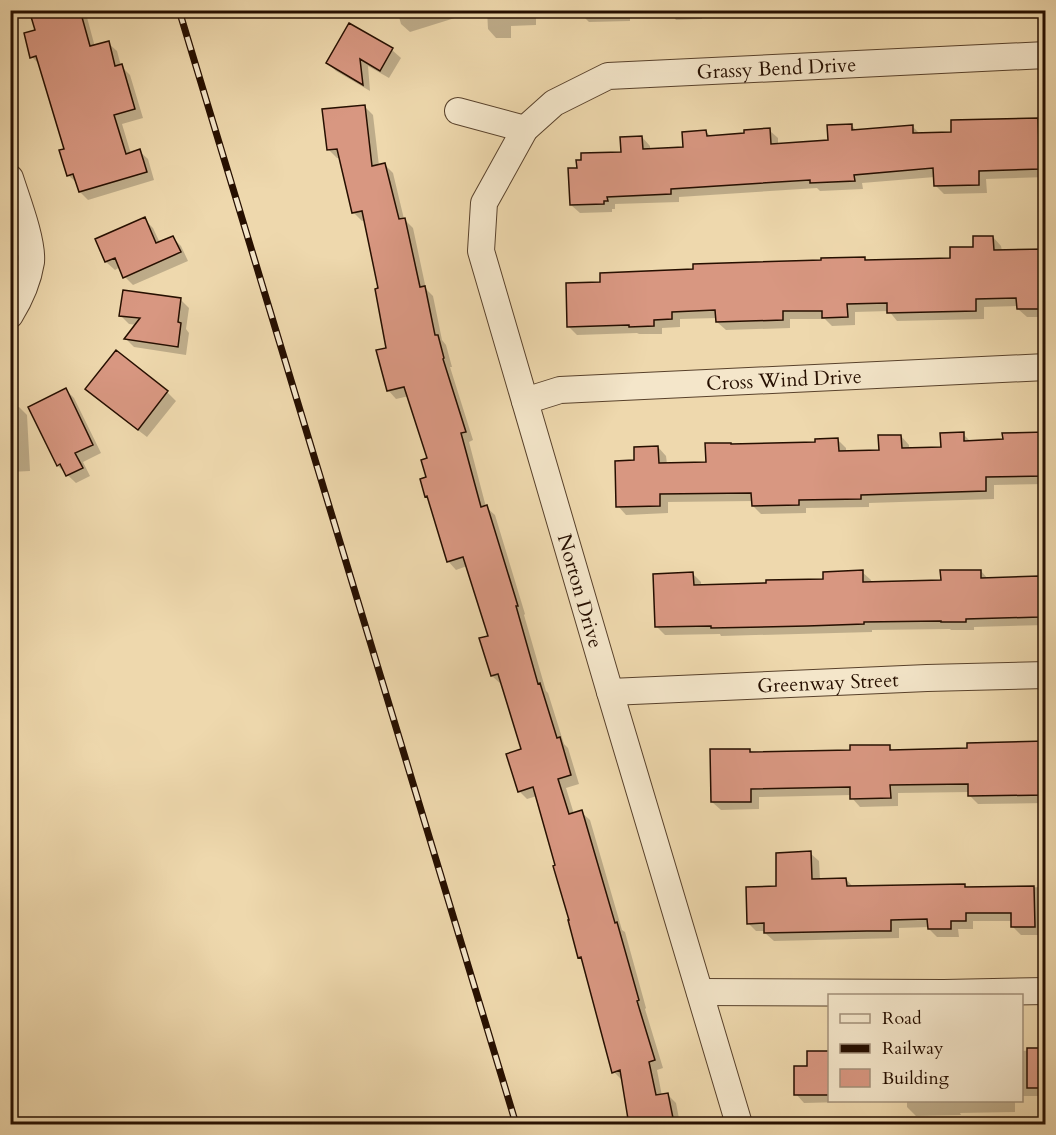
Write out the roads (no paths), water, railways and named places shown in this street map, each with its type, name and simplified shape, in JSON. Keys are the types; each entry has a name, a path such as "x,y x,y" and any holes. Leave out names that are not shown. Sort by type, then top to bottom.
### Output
{"street":[{"name":"Grassy Bend Drive","path":"525,129 554,103 608,76 1046,55"},
{"path":"458,111 525,129"},
{"name":"Norton Drive","path":"525,129 484,203 481,251 739,1125"},
{"path":"10,178 30,243 31,260 20,299 10,315"},
{"name":"Cross Wind Drive","path":"525,401 560,390 1046,367"},
{"name":"Greenway Street","path":"610,692 1046,675"},
{"path":"700,992 1046,991"}],"railway":[{"path":"179,10 516,1124"}]}
